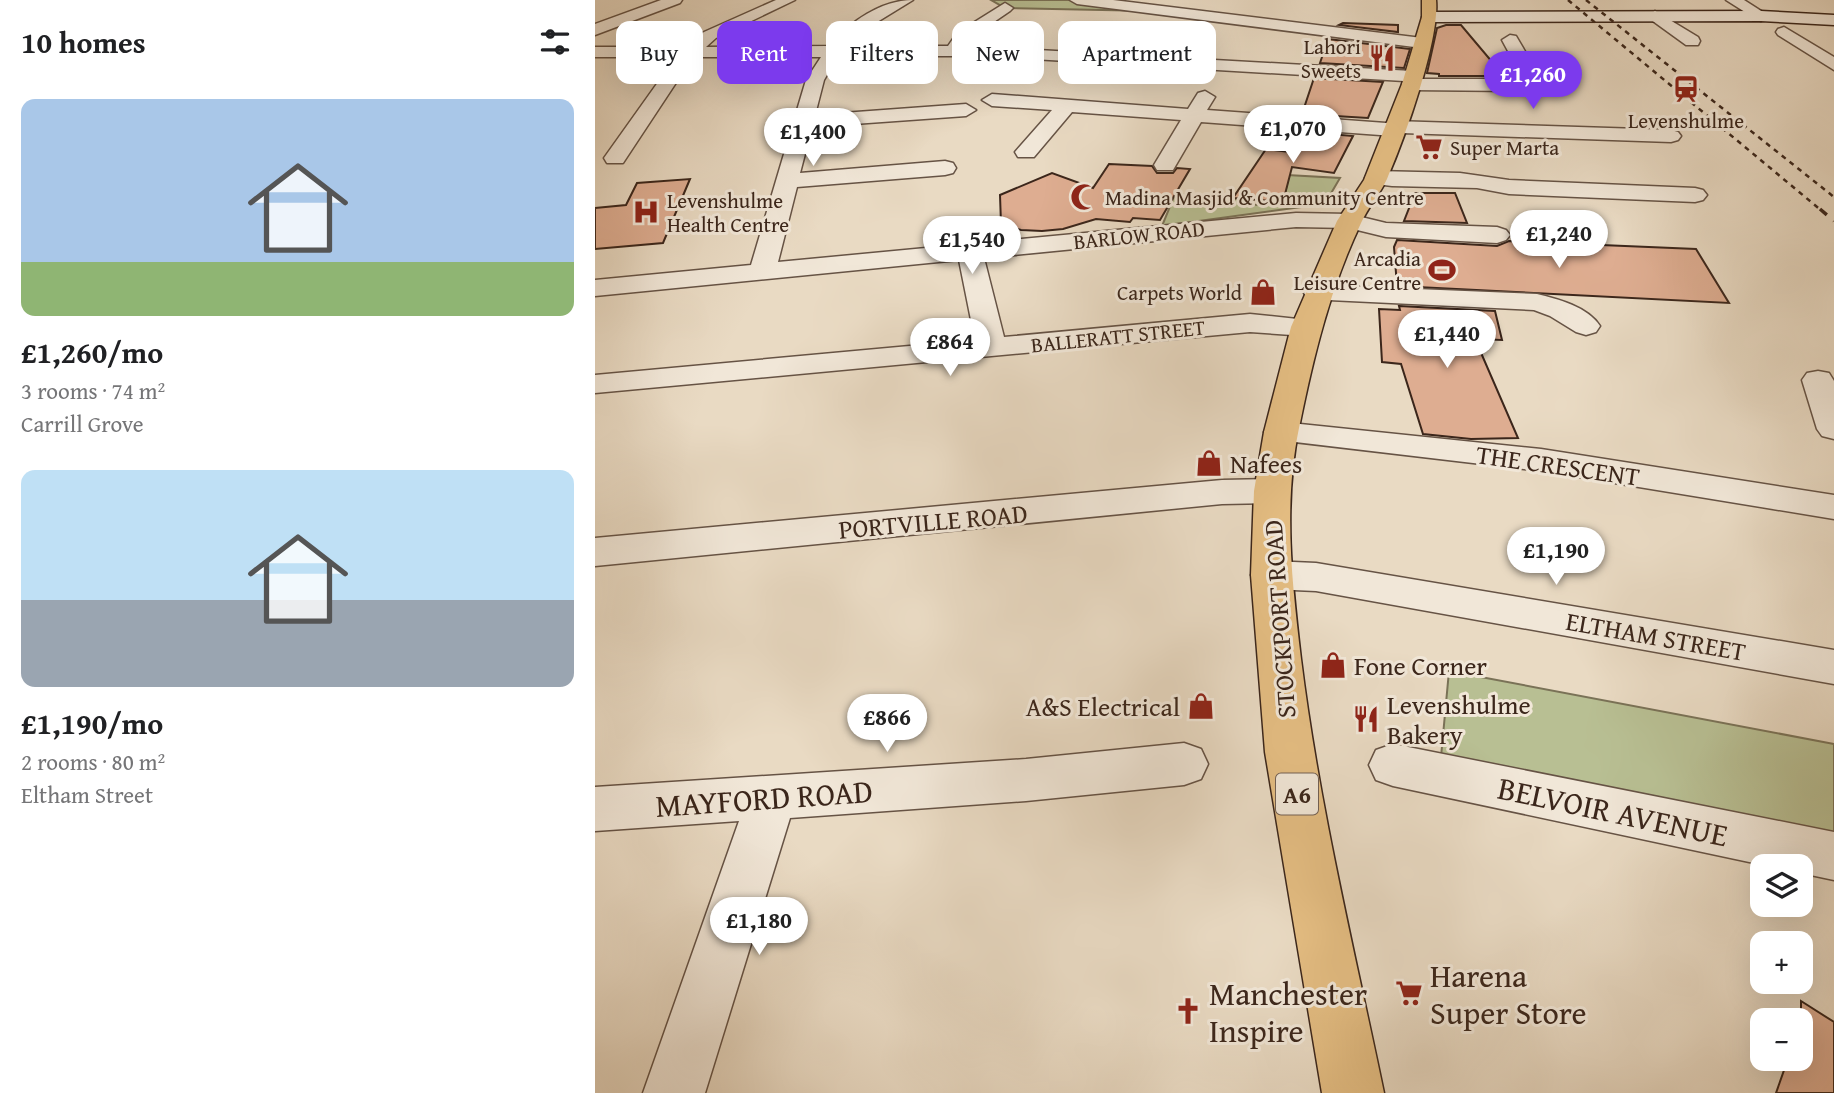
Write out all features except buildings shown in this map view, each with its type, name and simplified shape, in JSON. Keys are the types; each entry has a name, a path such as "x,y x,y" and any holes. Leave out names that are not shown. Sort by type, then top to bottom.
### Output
{"highway":[{"name":"STOCKPORT ROAD","path":"1353,1093 1289,752 1271,575 1272,491 1281,432 1306,327 1349,221 1376,178 1412,80 1429,8"}],"street":[{"path":"595,30 674,0"},
{"path":"703,40 788,0"},
{"path":"866,21 906,0"},
{"path":"1077,0 1166,5 1218,1"},
{"path":"1733,0 1761,16"},
{"path":"1166,5 1246,21 1328,25 1422,43"},
{"path":"986,21 1005,8"},
{"path":"1429,8 1834,20"},
{"path":"1655,16 1692,41"},
{"path":"1165,164 1195,116 1232,41 1246,21"},
{"path":"1784,32 1834,65"},
{"path":"1044,58 1219,70 1516,85 1531,77 1510,40"},
{"path":"703,52 826,51"},
{"path":"595,52 616,52"},
{"path":"762,271 815,79 826,58"},
{"path":"615,158 666,84"},
{"path":"992,100 1394,128 1671,136"},
{"path":"1026,152 1066,107"},
{"path":"803,122 967,110"},
{"path":"788,181 945,168"},
{"path":"1376,178 1491,182 1509,187 1695,195"},
{"name":"BARLOW ROAD","path":"595,288 1296,220 1349,221 1386,230 1497,235"},
{"path":"970,253 992,349"},
{"path":"1318,293 1537,302 1560,310 1586,326"},
{"name":"BALLERATT STREET","path":"595,384 1250,323 1306,327"},
{"path":"1818,380 1834,429"},
{"name":"THE CRESCENT","path":"1281,432 1541,460 1834,507"},
{"name":"PORTVILLE ROAD","path":"595,552 1222,492 1272,491"},
{"name":"ELTHAM STREET","path":"1271,575 1316,576 1834,667"},
{"name":"MAYFORD ROAD","path":"595,809 1026,780 1184,764"},
{"name":"BELVOIR AVENUE","path":"1393,765 1834,856"},
{"path":"674,1093 772,797"}],"green space":[{"path":"991,0 1077,0 1151,11 1005,8"},
{"path":"1287,175 1340,178 1330,195 1316,205 1162,226 1175,194 1247,200 1246,204 1258,205 1260,200 1283,202 1289,176"},
{"path":"1449,671 1834,744 1834,838 1441,757"}],"railway":[{"path":"1568,0 1822,211"},
{"path":"1586,0 1834,197"},
{"path":"1820,209 1834,221"}],"place":[{"name":"Lahori Sweets","path":"1382,58"},
{"name":"Levenshulme","path":"1686,89"},
{"name":"Super Marta","path":"1429,147"},
{"name":"Madina Masjid & Community Centre","path":"1084,197"},
{"name":"Levenshulme Health Centre","path":"646,212"},
{"name":"Arcadia Leisure Centre","path":"1442,270"},
{"name":"Carpets World","path":"1263,292"},
{"name":"Nafees","path":"1209,463"},
{"name":"Fone Corner","path":"1333,665"},
{"name":"A&S Electrical","path":"1201,706"},
{"name":"Levenshulme Bakery","path":"1366,719"},
{"name":"Harena Super Store","path":"1409,993"},
{"name":"Manchester Inspire","path":"1188,1011"}]}
